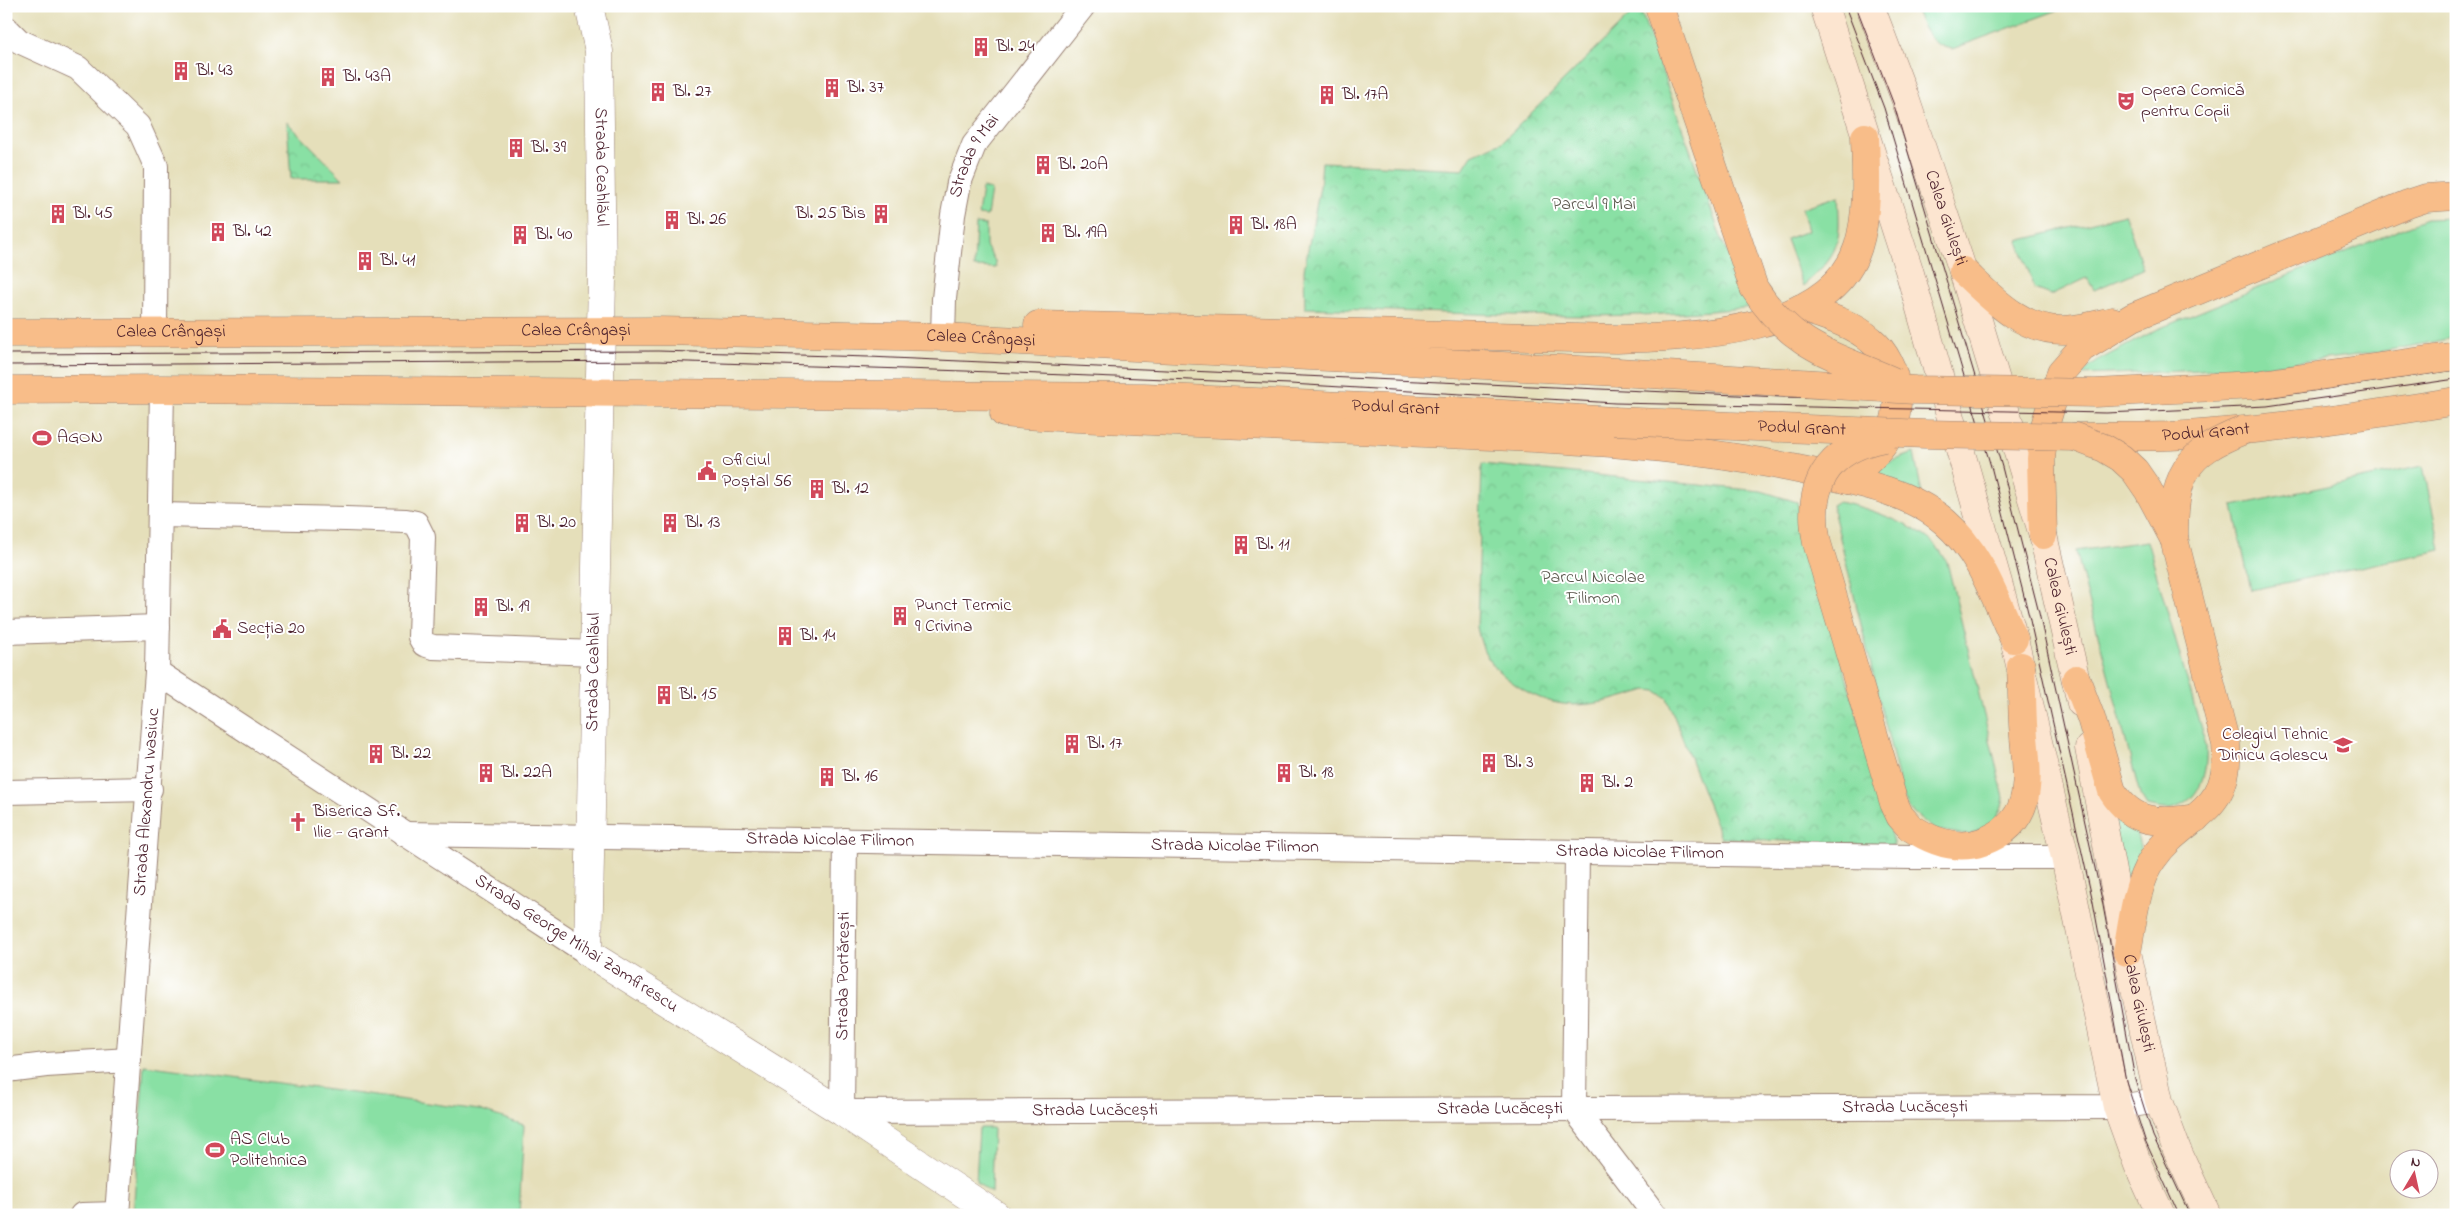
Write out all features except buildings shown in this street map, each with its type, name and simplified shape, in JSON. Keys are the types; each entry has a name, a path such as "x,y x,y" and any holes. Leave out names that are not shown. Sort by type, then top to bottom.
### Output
{"main road":[{"path":"1659,6 1747,272 1764,304 1780,323 1806,343 1915,390 2095,393 2255,386 2456,356"},
{"path":"1824,6 1909,270 2014,638 2065,857 2117,1107 2138,1165 2161,1215"},
{"name":"Calea Giulești","path":"1870,6 1905,98 1963,271 2043,535 2076,679 2127,952 2159,1101 2177,1150 2207,1215"},
{"path":"943,337 974,326 997,324 1542,338 1645,338 1704,334 1730,330 1758,323 1801,308 1833,286 1846,269 1858,248 1866,199 1865,137"},
{"path":"2043,535 2042,445 2052,397 2061,372 2082,348 2133,317 2408,204 2426,198 2456,196"},
{"path":"1963,271 2008,312 2037,326 2061,330 2075,329 2133,317"},
{"path":"1801,308 1842,322 1871,340 1888,362 1896,385 1897,414 1886,440 1876,453 1847,480"},
{"name":"Calea Crângași","path":"6,333 602,331 943,337 1144,350 1618,372 1915,390"},
{"path":"6,390 162,389 601,392 950,397 1003,413 1025,415 1556,438 1620,443 1741,457 1847,480 1899,496 1921,506 1944,521 1964,542 1976,560 2014,638"},
{"name":"Podul Grant","path":"950,397 1144,397 1454,411 1614,421 1925,434 2075,437 2167,436 2244,430 2324,422 2456,401"},
{"path":"2174,539 2177,492 2183,474 2194,458 2208,446 2244,430"},
{"path":"1925,434 1870,441 1846,452 1828,469 1822,479 1814,500 1813,514 1817,543 1894,803 1900,816 1910,827 1936,841 1964,845 1991,838 2014,821 2021,810 2027,788 2021,666"},
{"path":"2075,437 2104,448 2121,458 2135,471 2174,539 2226,744 2228,763 2224,783 2217,795 2196,818 2153,858 2144,874 2135,908 2127,952"},
{"path":"2076,679 2091,718 2112,792 2119,802 2127,810 2142,818 2156,821 2196,818"}],"street":[{"name":"Strada Ceahlăul","path":"588,952 602,331 599,51 589,6"},
{"name":"Strada 9 Mai","path":"943,337 944,299 953,215 959,183 974,145 1083,6"},
{"path":"6,28 19,41 78,68 138,126 156,166 155,332"},
{"name":"Strada Alexandru Ivasiuc","path":"117,1214 150,789 157,672 162,389"},
{"path":"160,515 346,518 406,521 416,524 420,528 423,537 420,636 424,644 433,647 595,653"},
{"path":"6,632 158,627"},
{"name":"Strada George Mihai Zamfirescu","path":"157,672 404,834 842,1112 996,1215"},
{"path":"6,792 150,789"},
{"name":"Strada Nicolae Filimon","path":"404,834 1577,852 2065,857"},
{"name":"Strada Portărești","path":"842,1112 845,840"},
{"path":"1577,852 1574,1109 1655,1215"},
{"path":"6,1070 46,1065 129,1060"},
{"name":"Strada Lucăcești","path":"842,1112 2117,1107 2159,1101"},
{"path":"82,1215 117,1214"}],"green space":[{"name":"Parcul 9 Mai","path":"1639,6 1723,243 1752,307 1697,312 1585,316 1305,308 1304,270 1320,187 1322,162 1463,169 1472,155 1502,142"},
{"path":"1914,6 2069,6 1952,49 1937,44 1927,34"},
{"path":"287,122 343,179 291,179"},
{"path":"982,188 991,190 987,216 978,215"},
{"path":"1838,196 1839,226 1835,247 1831,256 1803,286 1786,239 1808,231 1802,208"},
{"path":"2125,214 2143,269 2094,290 2087,278 2051,295 2035,289 2018,241"},
{"path":"2451,218 2456,220 2456,337 2362,354 2268,365 2221,369 2079,375 2101,359 2158,329 2426,219"},
{"path":"976,224 986,225 986,246 995,261 996,268 974,267"},
{"path":"1914,453 1922,494 1864,472"},
{"name":"Parcul Nicolae Filimon","path":"1482,464 1761,491 1797,502 1894,846 1721,838 1667,698 1656,691 1647,690 1596,703 1564,704 1533,695 1516,685 1500,672 1485,653 1477,627"},
{"path":"2423,466 2441,550 2251,590 2233,506"},
{"path":"1837,502 1860,507 1914,529 1935,545 1947,562 2004,798 2002,807 1992,824 1969,835 1935,830 1909,809 1902,793 1832,505"},
{"path":"2147,541 2206,746 2205,766 2200,785 2189,800 2180,806 2170,809 2147,806 2140,795 2076,551"},
{"path":"2110,815 2135,827 2142,855 2122,882"},
{"path":"144,1065 479,1110 524,1125 519,1215 133,1215"},
{"path":"979,1128 993,1128 991,1193 976,1182"}],"tram line":[{"path":"1845,6 1884,108 1992,470 2029,616 2093,902 2126,1081 2145,1140 2179,1215"},
{"path":"1856,6 1894,105 2002,467 2039,613 2102,900 2135,1079 2153,1136 2190,1215"},
{"path":"6,354 658,351 869,357 1782,397 2105,404 2265,398 2456,370"},
{"path":"6,365 658,361 1290,384 1615,403 2106,413 2267,406 2456,379"}],"place":[{"name":"Bl. 24","path":"981,47"},
{"name":"Bl. 43","path":"181,71"},
{"name":"Bl. 43A","path":"328,77"},
{"name":"Bl. 37","path":"832,88"},
{"name":"Bl. 27","path":"658,92"},
{"name":"Bl. 17A","path":"1327,95"},
{"name":"Opera Comică pentru Copii","path":"2126,101"},
{"name":"Bl. 39","path":"516,148"},
{"name":"Bl. 20A","path":"1043,165"},
{"name":"Bl. 45","path":"58,214"},
{"name":"Bl. 25 Bis","path":"881,214"},
{"name":"Bl. 26","path":"672,220"},
{"name":"Bl. 18A","path":"1236,225"},
{"name":"Bl. 42","path":"218,232"},
{"name":"Bl. 19A","path":"1048,233"},
{"name":"Bl. 40","path":"520,235"},
{"name":"Bl. 41","path":"365,261"},
{"name":"AGON","path":"42,438"},
{"name":"Oficiul Poștal 56","path":"707,471"},
{"name":"Bl. 12","path":"817,489"},
{"name":"Bl. 20","path":"522,523"},
{"name":"Bl. 13","path":"670,523"},
{"name":"Bl. 11","path":"1241,545"},
{"name":"Bl. 19","path":"481,607"},
{"name":"Punct Termic 9 Crivina","path":"900,616"},
{"name":"Secția 20","path":"222,629"},
{"name":"Bl. 14","path":"785,636"},
{"name":"Bl. 15","path":"664,695"},
{"name":"Bl. 17","path":"1072,744"},
{"name":"Colegiul Tehnic Dinicu Golescu","path":"2343,745"},
{"name":"Bl. 22","path":"376,754"},
{"name":"Bl. 3","path":"1489,763"},
{"name":"Bl. 22A","path":"486,773"},
{"name":"Bl. 18","path":"1284,773"},
{"name":"Bl. 16","path":"827,777"},
{"name":"Bl. 2","path":"1587,783"},
{"name":"Biserica Sf. Ilie - Grant","path":"298,822"},
{"name":"AS Club Politehnica","path":"215,1150"}]}
